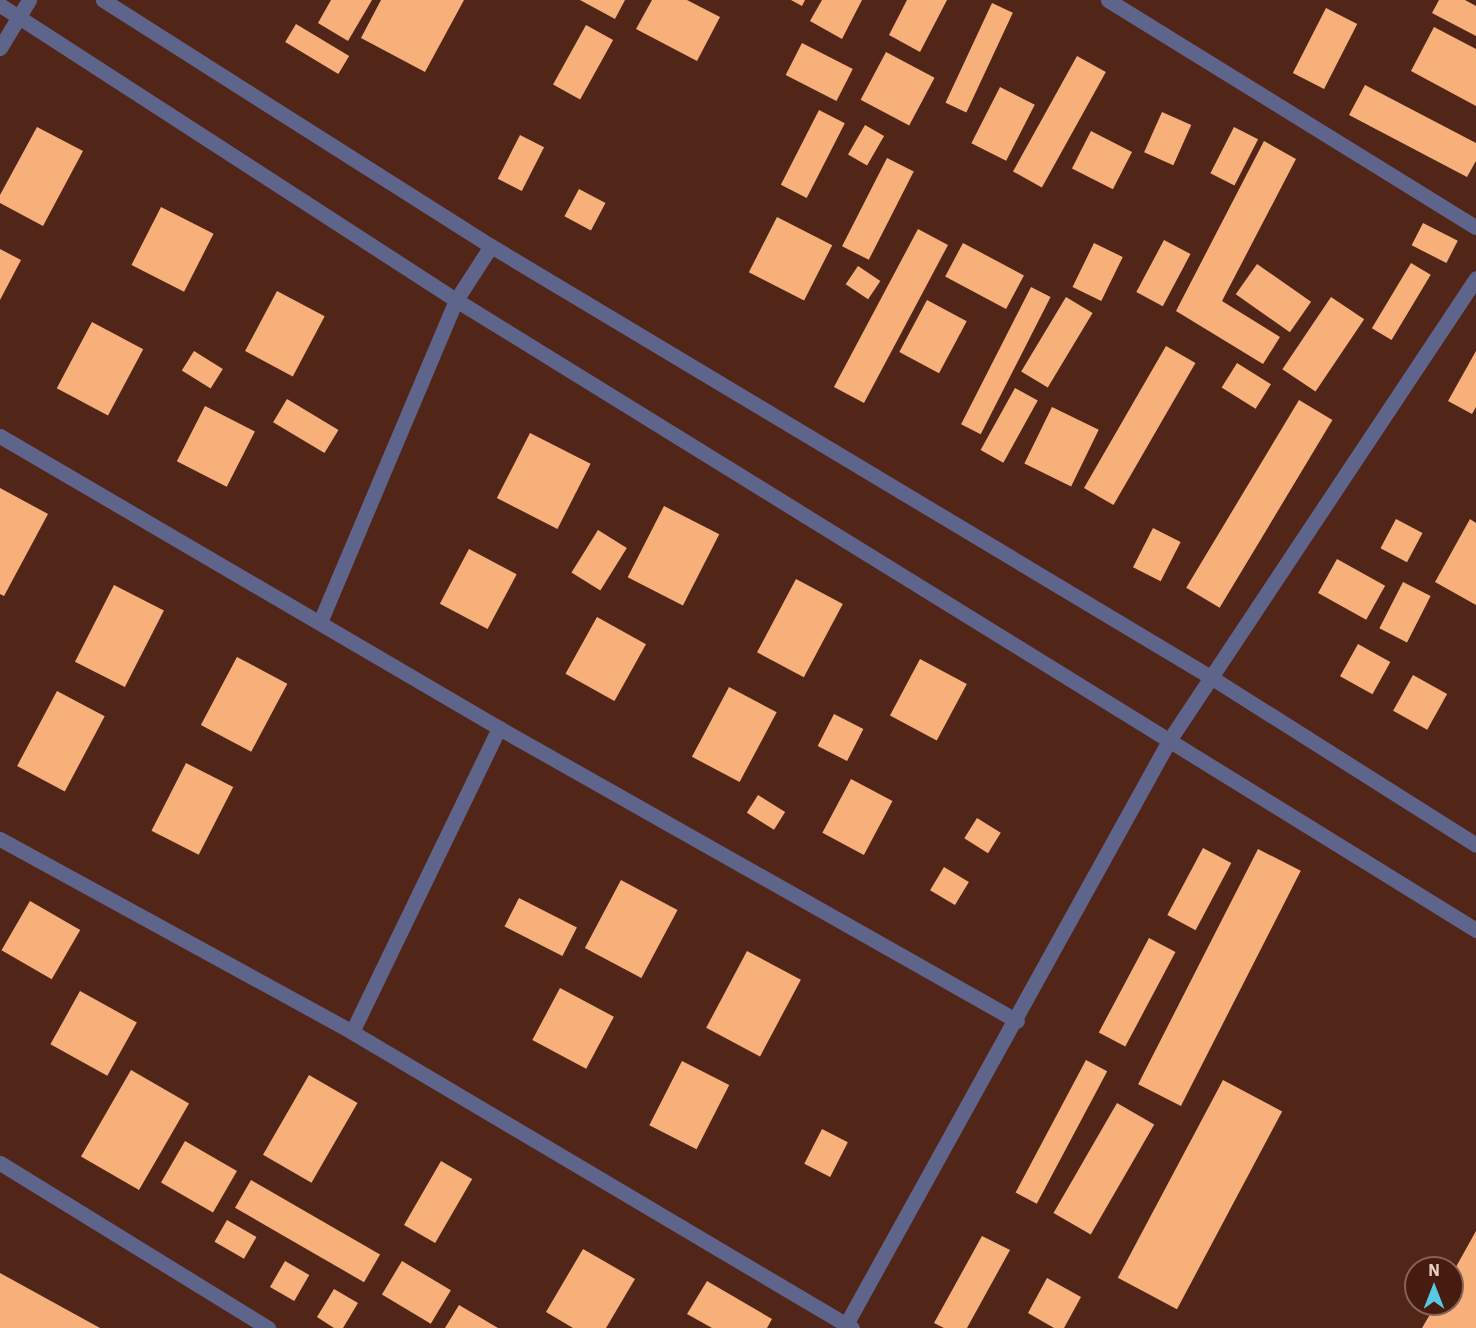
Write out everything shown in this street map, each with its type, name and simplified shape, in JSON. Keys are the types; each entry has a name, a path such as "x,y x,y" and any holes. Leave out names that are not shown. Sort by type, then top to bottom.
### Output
{"street":[{"path":"0,48 30,0"},
{"path":"103,0 491,246 1209,676 1476,845"},
{"path":"1116,2 1476,227"},
{"path":"0,4 456,300 1476,930"},
{"path":"320,622 456,300 491,246"},
{"path":"0,839 352,1032 847,1327 1170,739 1209,676 1476,278"},
{"path":"0,436 499,728 1017,1021"},
{"path":"352,1032 499,728"},
{"path":"0,1163 268,1328"}],"building":[{"path":"331,0 372,0 348,41 318,23"},
{"path":"381,0 464,0 425,72 361,38"},
{"path":"580,0 625,0 615,19"},
{"path":"652,0 687,0 720,17 697,61 636,29"},
{"path":"791,0 805,0 802,6"},
{"path":"822,0 862,0 842,39 810,21"},
{"path":"907,0 947,0 920,52 889,35"},
{"path":"1439,0 1465,0 1476,6 1476,36 1432,13"},
{"path":"992,3 1013,13 966,112 946,103"},
{"path":"1326,8 1357,24 1324,89 1293,73"},
{"path":"296,24 349,56 338,74 285,42"},
{"path":"586,25 613,40 580,100 553,84"},
{"path":"1434,27 1476,49 1476,106 1411,71"},
{"path":"802,43 853,69 836,101 786,75"},
{"path":"886,52 935,78 909,126 861,100"},
{"path":"1077,56 1106,72 1042,187 1013,171"},
{"path":"1365,85 1476,143 1476,161 1467,177 1349,115"},
{"path":"1000,87 1035,105 1006,161 971,143"},
{"path":"819,110 845,123 807,198 781,185"},
{"path":"1162,112 1191,125 1173,165 1144,152"},
{"path":"865,125 884,136 867,165 848,154"},
{"path":"37,127 83,151 43,226 0,203 0,195"},
{"path":"1234,127 1258,139 1234,186 1210,173"},
{"path":"1091,131 1132,152 1113,189 1072,168"},
{"path":"520,135 544,147 522,191 498,179"},
{"path":"1264,141 1296,159 1222,301 1280,337 1263,364 1176,311"},
{"path":"887,158 914,172 869,260 842,246"},
{"path":"579,189 605,203 591,230 564,216"},
{"path":"161,207 214,234 184,292 131,265"},
{"path":"777,217 832,245 804,300 749,272"},
{"path":"1423,223 1458,241 1446,263 1412,245"},
{"path":"918,229 948,245 864,403 834,387"},
{"path":"1164,240 1190,254 1163,306 1136,292"},
{"path":"963,243 1024,275 1006,309 945,277"},
{"path":"1094,243 1123,257 1101,301 1073,287"},
{"path":"0,249 21,260 0,300"},
{"path":"1411,263 1431,275 1392,340 1372,328"},
{"path":"1257,264 1311,302 1290,332 1236,294"},
{"path":"858,266 880,281 868,299 846,284"},
{"path":"1031,287 1051,297 981,434 961,424"},
{"path":"277,291 325,316 293,376 245,351"},
{"path":"1066,297 1093,313 1048,388 1021,372"},
{"path":"1331,297 1364,319 1316,391 1282,369"},
{"path":"927,300 967,321 939,373 899,352"},
{"path":"92,322 143,349 108,415 57,388"},
{"path":"1166,346 1195,363 1113,505 1084,488"},
{"path":"194,351 223,369 211,389 182,371"},
{"path":"1476,351 1476,407 1472,414 1448,401"},
{"path":"1237,363 1271,384 1256,409 1222,388"},
{"path":"1015,388 1038,401 1003,463 981,450"},
{"path":"287,399 338,430 325,453 273,422"},
{"path":"1299,400 1332,420 1220,608 1186,588"},
{"path":"205,406 255,431 227,487 177,461"},
{"path":"1052,407 1099,430 1071,486 1024,464"},
{"path":"530,433 591,464 557,529 497,498"},
{"path":"0,488 48,514 4,596 0,594"},
{"path":"664,506 719,534 683,605 628,577"},
{"path":"1396,519 1422,533 1407,562 1381,548"},
{"path":"1470,519 1476,523 1476,605 1435,582"},
{"path":"1153,528 1181,542 1161,581 1133,567"},
{"path":"598,530 627,548 600,590 572,572"},
{"path":"469,549 517,574 488,629 440,604"},
{"path":"1337,559 1385,586 1366,620 1318,593"},
{"path":"796,579 843,604 804,677 757,652"},
{"path":"1403,582 1431,596 1407,642 1379,628"},
{"path":"114,585 164,610 125,687 75,662"},
{"path":"597,617 646,644 614,701 565,674"},
{"path":"1358,644 1390,662 1372,694 1340,676"},
{"path":"237,657 287,684 251,752 201,725"},
{"path":"920,659 967,684 937,740 890,716"},
{"path":"1413,675 1447,694 1427,730 1393,711"},
{"path":"729,687 777,712 740,782 692,757"},
{"path":"57,691 105,716 65,791 17,766"},
{"path":"834,714 863,729 847,761 818,746"},
{"path":"186,763 233,787 199,855 151,831"},
{"path":"851,779 892,801 864,855 822,833"},
{"path":"758,795 785,812 774,830 747,813"},
{"path":"977,818 1001,833 988,853 964,838"},
{"path":"1203,848 1231,863 1196,930 1167,915"},
{"path":"1258,849 1301,871 1181,1106 1138,1084"},
{"path":"944,867 969,882 955,905 930,890"},
{"path":"621,880 678,910 641,978 585,948"},
{"path":"519,898 577,928 562,956 504,927"},
{"path":"30,901 80,930 52,979 2,950"},
{"path":"1149,938 1175,952 1125,1047 1099,1032"},
{"path":"747,951 801,980 760,1056 706,1028"},
{"path":"560,988 614,1017 586,1069 532,1040"},
{"path":"80,991 137,1023 107,1076 50,1044"},
{"path":"1086,1060 1107,1071 1037,1204 1016,1192"},
{"path":"682,1061 729,1085 697,1149 649,1125"},
{"path":"131,1070 189,1104 139,1190 81,1157"},
{"path":"309,1075 357,1103 311,1183 263,1155"},
{"path":"1223,1080 1282,1111 1177,1309 1118,1278"},
{"path":"1117,1103 1154,1124 1091,1234 1054,1213"},
{"path":"822,1129 848,1142 830,1177 804,1164"},
{"path":"185,1141 237,1171 213,1213 161,1183"},
{"path":"441,1161 472,1179 435,1243 404,1225"},
{"path":"251,1180 380,1254 364,1282 235,1208"},
{"path":"227,1220 256,1237 244,1259 214,1242"},
{"path":"1476,1231 1476,1328 1422,1328 1429,1316 1464,1316 1464,1256 1462,1256"},
{"path":"982,1236 1010,1250 967,1328 944,1328 934,1323"},
{"path":"583,1249 635,1279 606,1328 573,1328 546,1312"},
{"path":"285,1261 309,1275 294,1301 270,1287"},
{"path":"402,1261 451,1290 431,1324 382,1294"},
{"path":"0,1273 100,1328 0,1328"},
{"path":"1047,1278 1081,1297 1064,1328 1054,1328 1028,1313"},
{"path":"707,1281 772,1319 767,1328 712,1328 687,1314"},
{"path":"334,1289 358,1303 343,1328 334,1328 317,1317"},
{"path":"459,1305 498,1328 445,1328"}]}
